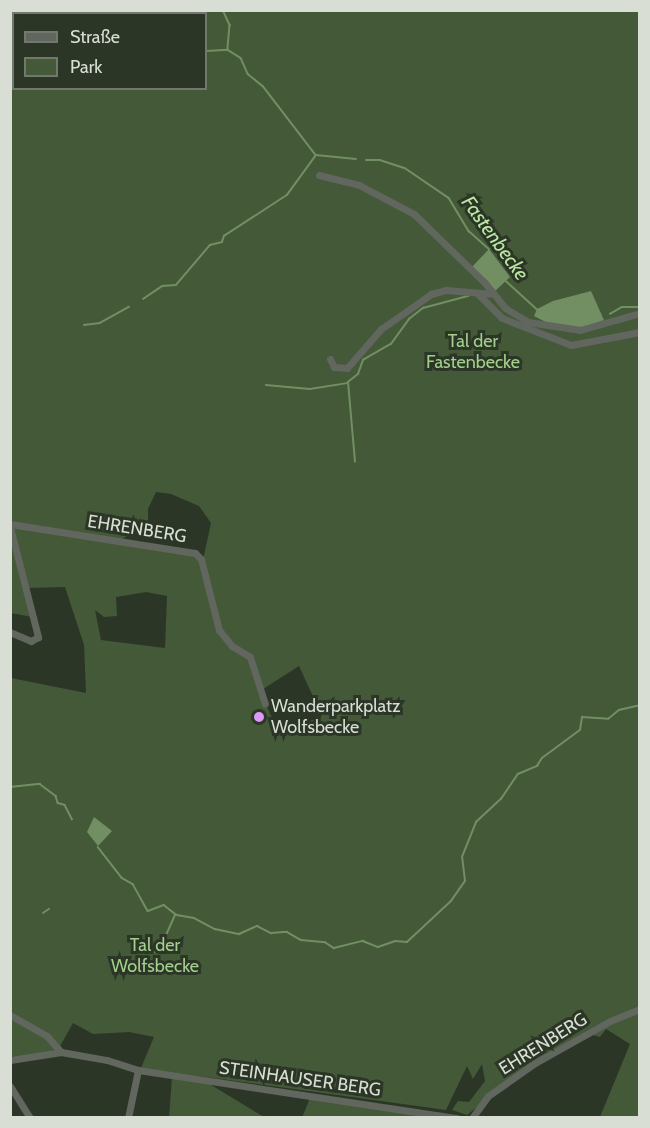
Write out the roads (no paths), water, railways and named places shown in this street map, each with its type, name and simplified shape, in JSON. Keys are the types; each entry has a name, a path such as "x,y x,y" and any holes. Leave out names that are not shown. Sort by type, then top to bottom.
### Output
{"street":[{"path":"319,175 358,185 414,214 516,316 564,330 589,328 639,313"},
{"path":"330,359 334,367 347,368 386,325 431,294 446,290 494,294"},
{"path":"477,294 502,318 571,345 639,332"},
{"path":"10,525 38,636 31,641 10,632"},
{"name":"EHRENBERG","path":"10,525 195,553 201,559 219,630 232,646 250,657 265,704"},
{"name":"EHRENBERG","path":"472,1118 488,1096 535,1063 610,1021 639,1009"},
{"path":"10,1015 47,1036 61,1052"},
{"path":"10,1060 61,1052"},
{"name":"STEINHAUSER BERG","path":"61,1052 107,1060 138,1070 457,1118"},
{"path":"128,1118 138,1070"},
{"path":"10,1086 27,1107 30,1118"}],"waterway":[{"path":"223,10 230,25 228,50"},
{"name":"Fastenbecke","path":"207,51 228,50 241,58 248,74 263,86 316,155 356,159"},
{"path":"143,299 162,286 176,285 210,245 222,242 224,236 287,195 316,155"},
{"name":"Fastenbecke","path":"366,160 380,160 405,168 449,198 469,231 489,249"},
{"name":"Fastenbecke","path":"505,280 539,311"},
{"path":"355,462 348,382 358,374 363,360 391,344 409,319 423,308 468,296"},
{"path":"84,325 100,323 129,307"},
{"name":"Fastenbecke","path":"610,314 622,307 640,307"},
{"path":"266,385 310,389 347,383"},
{"path":"98,847 122,878 133,884 148,911 164,905 177,915 194,918 215,929 239,934 257,926 271,933 287,932 301,940 325,942 334,948 363,941 378,947 395,941 407,942 451,901 465,881 462,857 476,822 501,799 518,774 537,766 542,758 580,730 582,717 608,719 619,710 640,705"},
{"path":"10,787 40,784 56,796 58,803 65,805 72,819"},
{"path":"43,913 49,909"},
{"path":"163,942 175,915"},
{"path":"154,952 158,949"}],"place":[{"name":"Wanderparkplatz Wolfsbecke","path":"259,717"}],"park label":[{"name":"Tal der Fastenbecke","path":"473,352"},
{"name":"Tal der Wolfsbecke","path":"155,956"}]}
